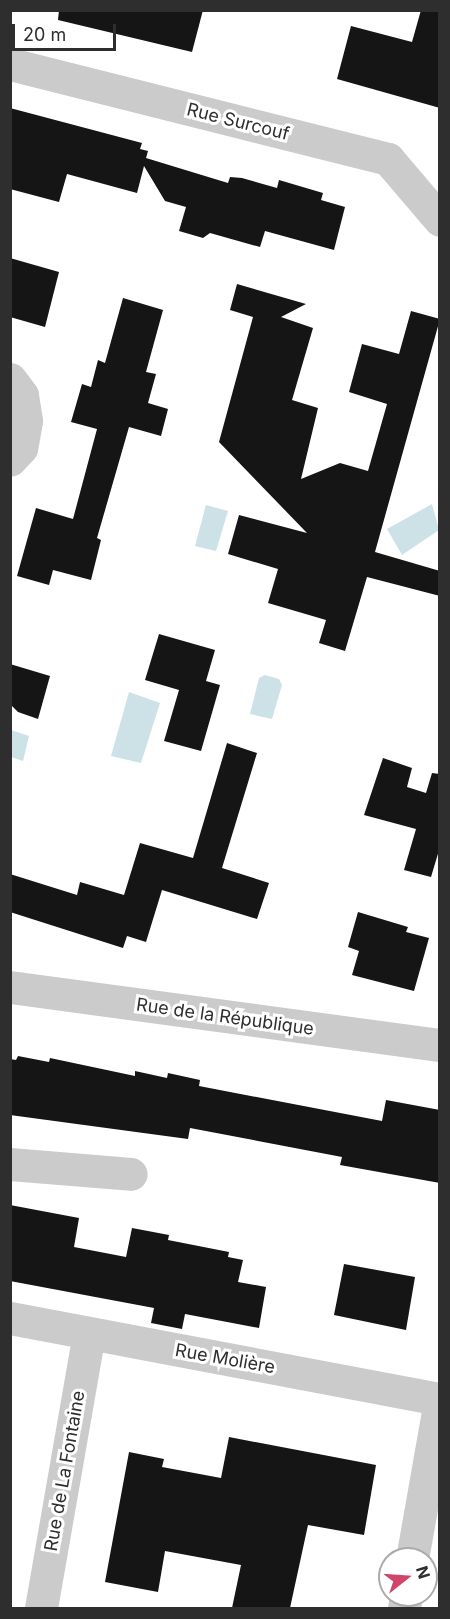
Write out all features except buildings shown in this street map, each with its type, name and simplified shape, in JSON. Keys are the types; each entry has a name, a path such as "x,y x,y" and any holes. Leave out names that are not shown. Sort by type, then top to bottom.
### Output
{"street":[{"name":"Rue Surcouf","path":"10,64 388,159 440,220"},
{"path":"10,379 22,395 26,421 21,448 10,460"},
{"name":"Rue de la République","path":"10,987 440,1045"},
{"path":"10,1164 131,1174"},
{"name":"Rue Molière","path":"10,1318 440,1400"},
{"name":"Rue de La Fontaine","path":"41,1608 89,1334"},
{"path":"414,1547 440,1400"}],"shaded area":[{"path":"432,504 439,530 402,555 387,529"},
{"path":"206,505 228,511 216,551 195,546"},
{"path":"265,675 279,679 282,685 272,719 250,714 259,678"},
{"path":"129,692 160,703 141,763 111,756"},
{"path":"11,730 29,736 23,761 11,757"}]}
